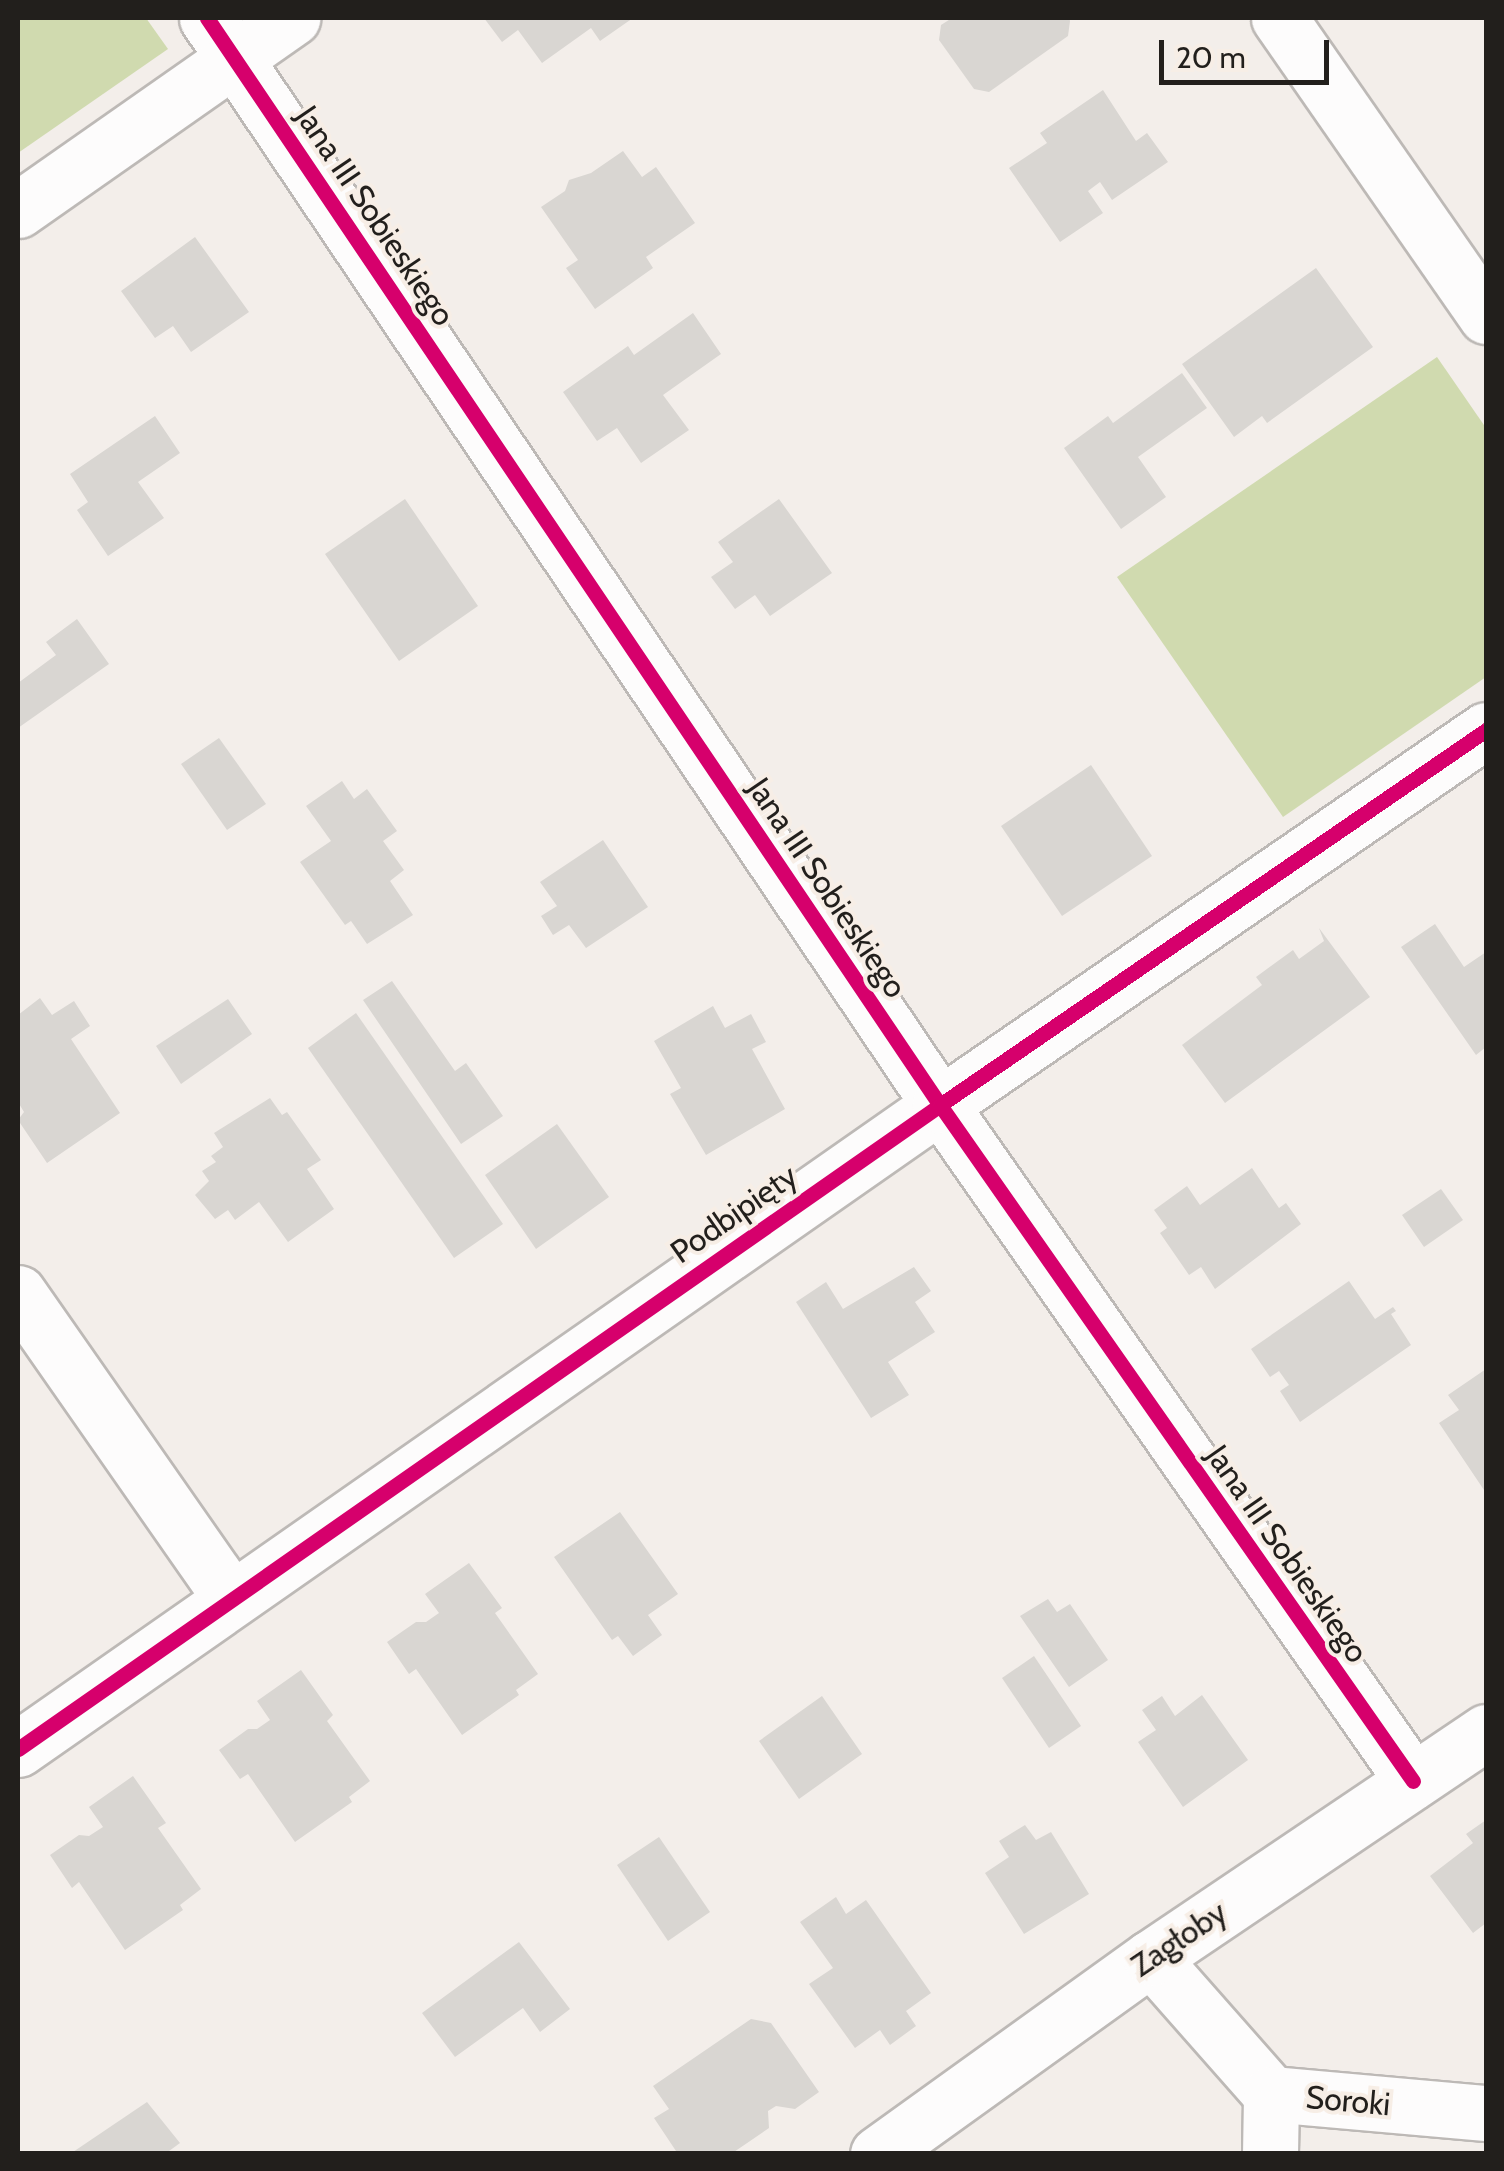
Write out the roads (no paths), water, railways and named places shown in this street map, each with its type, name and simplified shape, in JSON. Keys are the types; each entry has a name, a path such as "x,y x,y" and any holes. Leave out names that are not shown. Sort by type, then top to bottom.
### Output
{"street":[{"path":"18,210 221,37 292,18"},
{"path":"1280,18 1486,316"},
{"name":"Jana III Sobieskiego","path":"221,37 940,1104 1413,1781"},
{"name":"Podbipięty","path":"18,1749 940,1104 1486,730"},
{"path":"18,1293 231,1598"},
{"name":"Zagłoby","path":"878,2154 1151,1958 1486,1732"},
{"name":"Soroki","path":"1151,1958 1271,2094 1486,2113"},
{"path":"1270,2154 1271,2094"}]}
